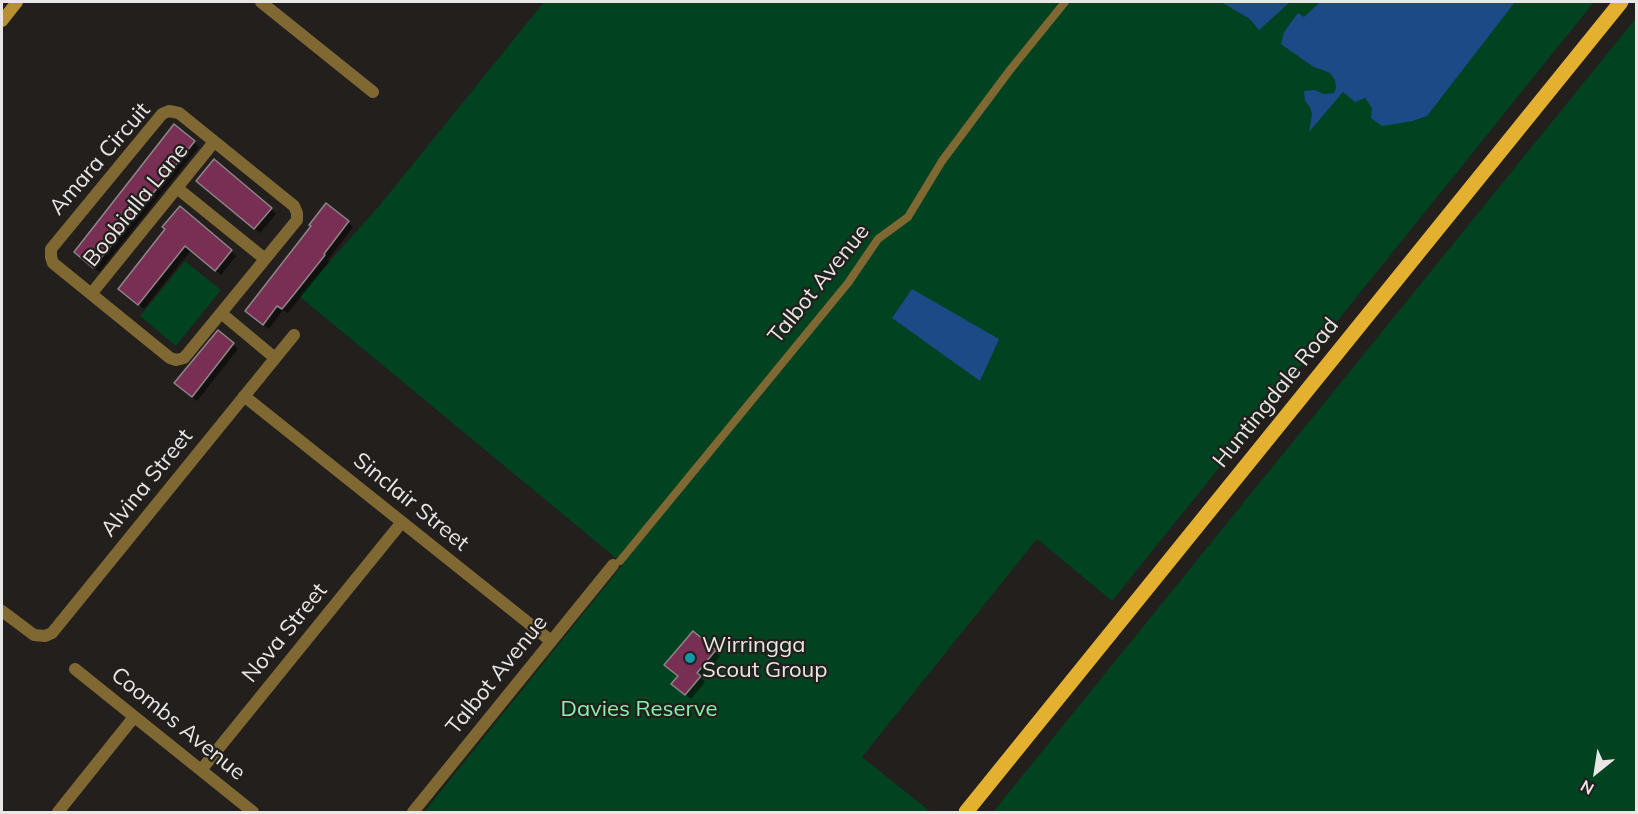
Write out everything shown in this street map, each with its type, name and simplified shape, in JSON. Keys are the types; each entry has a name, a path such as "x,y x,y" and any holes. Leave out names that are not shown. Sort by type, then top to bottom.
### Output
{"main road":[{"name":"Huntingdale Road","path":"966,813 1622,2"}],"street":[{"path":"2,21 17,2"},
{"path":"261,2 373,92"},
{"name":"Amara Circuit","path":"169,111 179,114 214,142 294,206 297,220 184,358 176,360 170,358 53,263 51,249 162,114 169,111"},
{"name":"Boobialla Lane","path":"91,294 214,142"},
{"path":"177,188 265,259"},
{"path":"221,313 275,358"},
{"name":"Alvina Street","path":"2,611 34,635 45,636 57,628 294,335"},
{"name":"Sinclair Street","path":"244,396 551,641"},
{"name":"Nova Street","path":"201,770 402,522"},
{"name":"Talbot Avenue","path":"413,813 616,563"},
{"name":"Coombs Avenue","path":"75,669 253,813"},
{"path":"58,813 134,717"}],"lane":[{"name":"Talbot Avenue","path":"616,563 848,283 878,239 908,217 942,161 1010,70 1065,2"}],"green space":[{"name":"Davies Reserve","path":"544,2 1594,2 1112,601 1037,539 862,757 931,812 424,812 623,564 299,296 379,206"},
{"path":"1636,18 1636,812 993,812"},
{"path":"185,261 221,290 176,346 140,316"}],"water":[{"path":"1221,2 1290,2 1259,30 1250,19"},
{"path":"1320,2 1515,2 1427,116 1413,121 1382,126 1371,118 1372,108 1365,98 1355,102 1343,92 1309,132 1312,114 1305,101 1304,91 1334,93 1335,80 1330,73 1312,66 1281,44 1284,32 1298,13 1304,17"},
{"path":"912,289 999,339 980,381 892,318"}],"building":[{"path":"174,124 195,141 93,268 74,252"},
{"path":"214,159 272,208 254,229 196,181"},
{"path":"326,203 349,221 282,309 277,306 263,325 245,311 311,226 309,225"},
{"path":"180,206 232,250 215,271 185,246 138,305 118,289 165,229 162,227"},
{"path":"218,330 234,343 192,397 174,383"},
{"name":"Wirringga Scout Group","path":"693,631 716,650 697,673 701,676 685,695 671,684 678,676 664,665"}],"place":[{"name":"Wirringga Scout Group","path":"690,658"}]}
